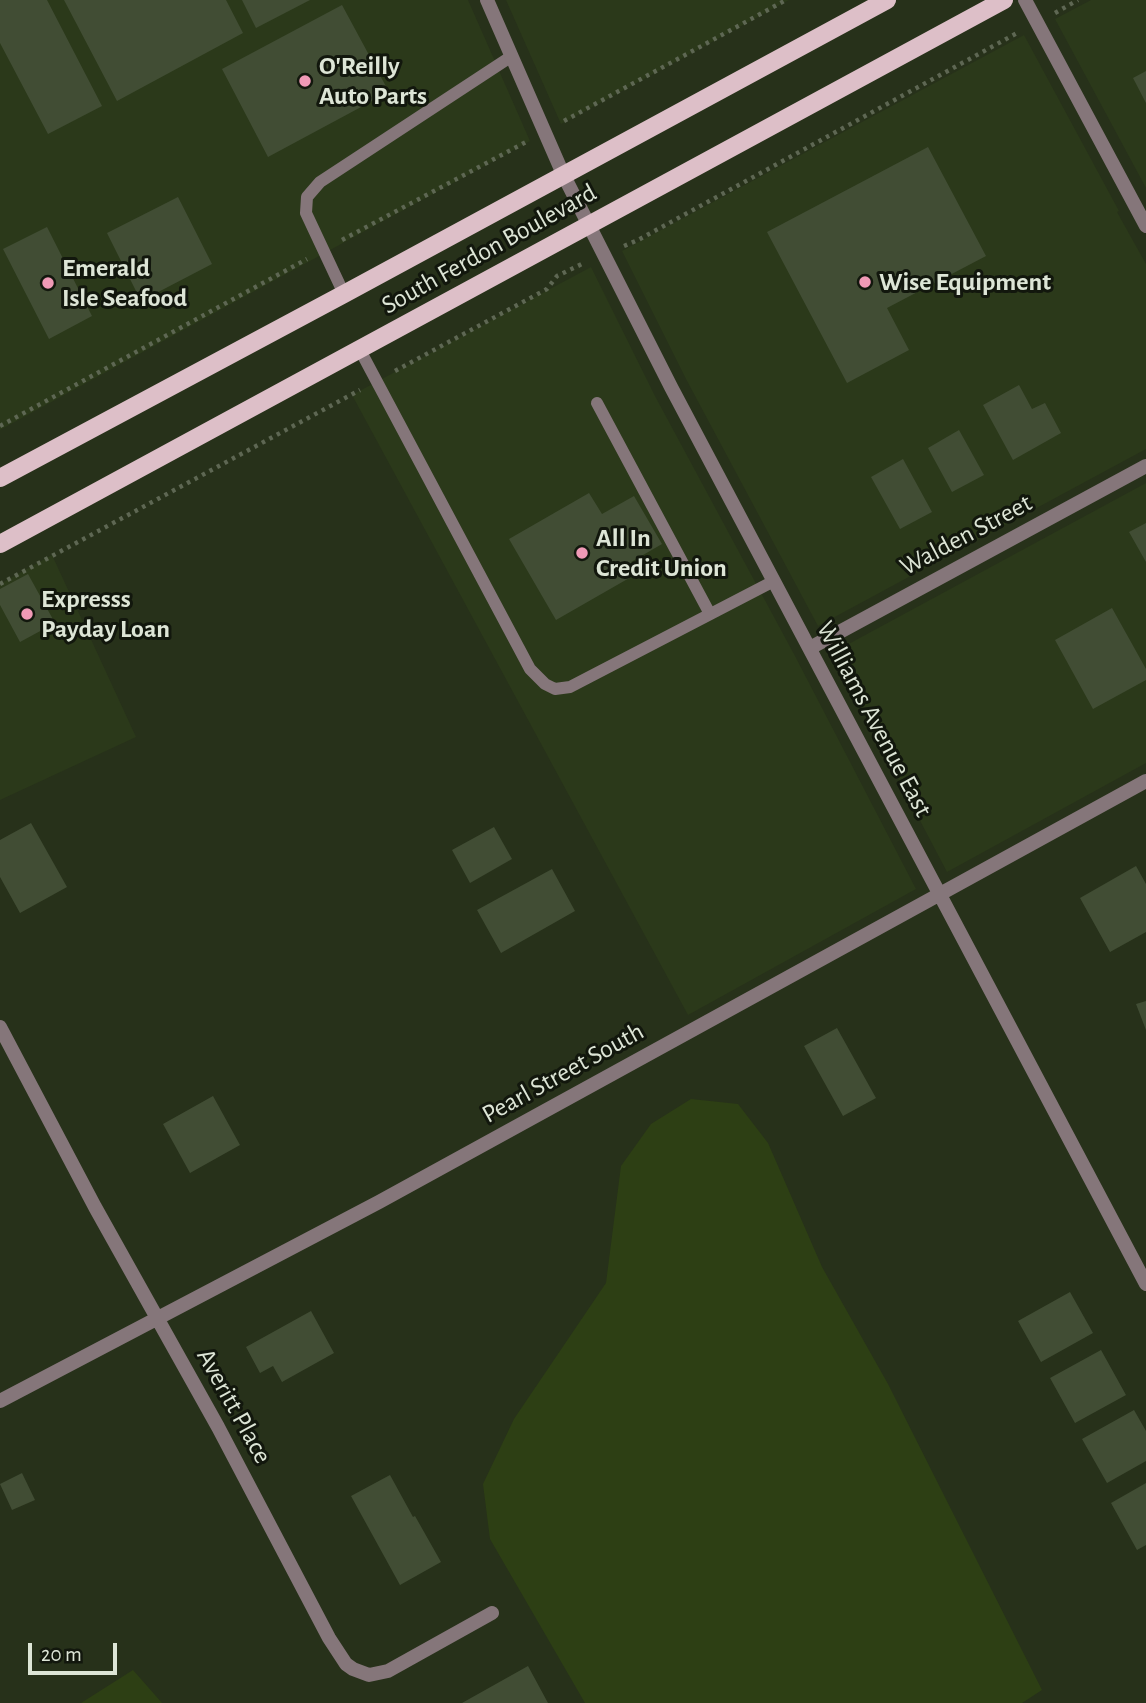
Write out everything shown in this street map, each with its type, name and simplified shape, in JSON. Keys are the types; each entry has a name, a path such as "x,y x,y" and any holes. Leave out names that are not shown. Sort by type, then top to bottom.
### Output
{"main road":[{"name":"South Ferdon Boulevard","path":"0,478 887,0"},
{"name":"South Ferdon Boulevard","path":"0,544 1004,0"}],"street":[{"name":"Williams Avenue East","path":"487,0 563,174 671,387 1146,1284"},
{"path":"1025,0 1146,226"},
{"name":"Walden Street","path":"810,648 1146,466"},
{"name":"Pearl Street South","path":"0,1401 379,1202 1146,781"},
{"name":"Averitt Place","path":"0,1027 89,1195 225,1438 329,1638 346,1664 353,1670 369,1675 388,1671 492,1613"}],"lane":[{"path":"344,294 306,213 307,197 320,182 512,56"},
{"path":"360,350 530,669 545,684 555,689 570,687 774,581"},
{"path":"597,403 710,614"}],"path":[{"path":"0,426 786,0"},
{"path":"0,584 547,289 556,276 638,240 1078,0"}],"shaded area":[{"path":"0,0 468,0 530,141 0,430"},
{"path":"506,0 789,0 561,124"},
{"path":"1091,0 1146,0 1146,188 1055,19"},
{"path":"1024,35 1146,264 1146,449 818,626 686,379 622,251"},
{"path":"591,267 655,396 916,889 688,1015 352,395"},
{"path":"1146,483 1146,763 947,872 832,653"},
{"path":"52,555 136,737 0,800 0,584"},
{"path":"691,1099 738,1104 768,1143 822,1267 888,1384 1042,1690 1022,1703 585,1703 490,1539 483,1484 514,1419 606,1283 621,1166 651,1124"},
{"path":"133,1670 162,1703 81,1703"}],"building":[{"path":"0,0 47,0 102,106 48,134 0,43"},
{"path":"64,0 226,0 243,33 117,101"},
{"path":"242,0 310,0 256,28"},
{"name":"O'Reilly Auto Parts","path":"342,5 389,92 268,157 222,69"},
{"path":"1146,71 1146,103 1133,78"},
{"name":"Wise Equipment","path":"928,147 986,256 887,308 909,350 847,383 767,232"},
{"path":"178,197 212,264 141,301 107,233"},
{"name":"Emerald Isle Seafood","path":"47,227 92,316 49,339 3,249"},
{"path":"1019,385 1032,409 1045,403 1061,433 1013,460 983,405"},
{"path":"959,430 984,475 952,492 928,448"},
{"path":"903,459 932,512 900,529 871,477"},
{"name":"All In Credit Union","path":"589,493 602,514 634,496 662,544 631,562 638,573 556,620 509,539"},
{"path":"1146,523 1146,562 1129,532"},
{"name":"Expresss Payday Loan","path":"28,574 55,623 20,642 0,605 0,589"},
{"path":"1112,608 1146,669 1146,680 1093,709 1055,640"},
{"path":"31,823 67,887 20,913 0,877 0,840"},
{"path":"494,827 512,859 470,883 452,850"},
{"path":"1136,866 1146,884 1146,932 1110,952 1080,898"},
{"path":"552,869 575,911 501,953 477,910"},
{"path":"1146,1001 1146,1030 1136,1004"},
{"path":"837,1028 876,1098 843,1116 804,1046"},
{"path":"213,1096 240,1145 190,1173 163,1124"},
{"path":"1070,1292 1093,1333 1041,1362 1018,1321"},
{"path":"311,1311 334,1353 282,1382 273,1366 260,1373 246,1347"},
{"path":"1101,1350 1126,1395 1075,1423 1050,1378"},
{"path":"1134,1410 1146,1431 1146,1461 1107,1483 1082,1439"},
{"path":"22,1473 35,1500 12,1510 0,1484"},
{"path":"390,1475 441,1562 400,1585 351,1496"},
{"path":"1146,1483 1146,1545 1137,1550 1111,1503"},
{"path":"528,1666 548,1703 462,1703"}],"place":[{"name":"O'Reilly Auto Parts","path":"305,81"},
{"name":"Wise Equipment","path":"865,282"},
{"name":"Emerald Isle Seafood","path":"48,283"},
{"name":"All In Credit Union","path":"582,553"},
{"name":"Expresss Payday Loan","path":"27,614"}]}
